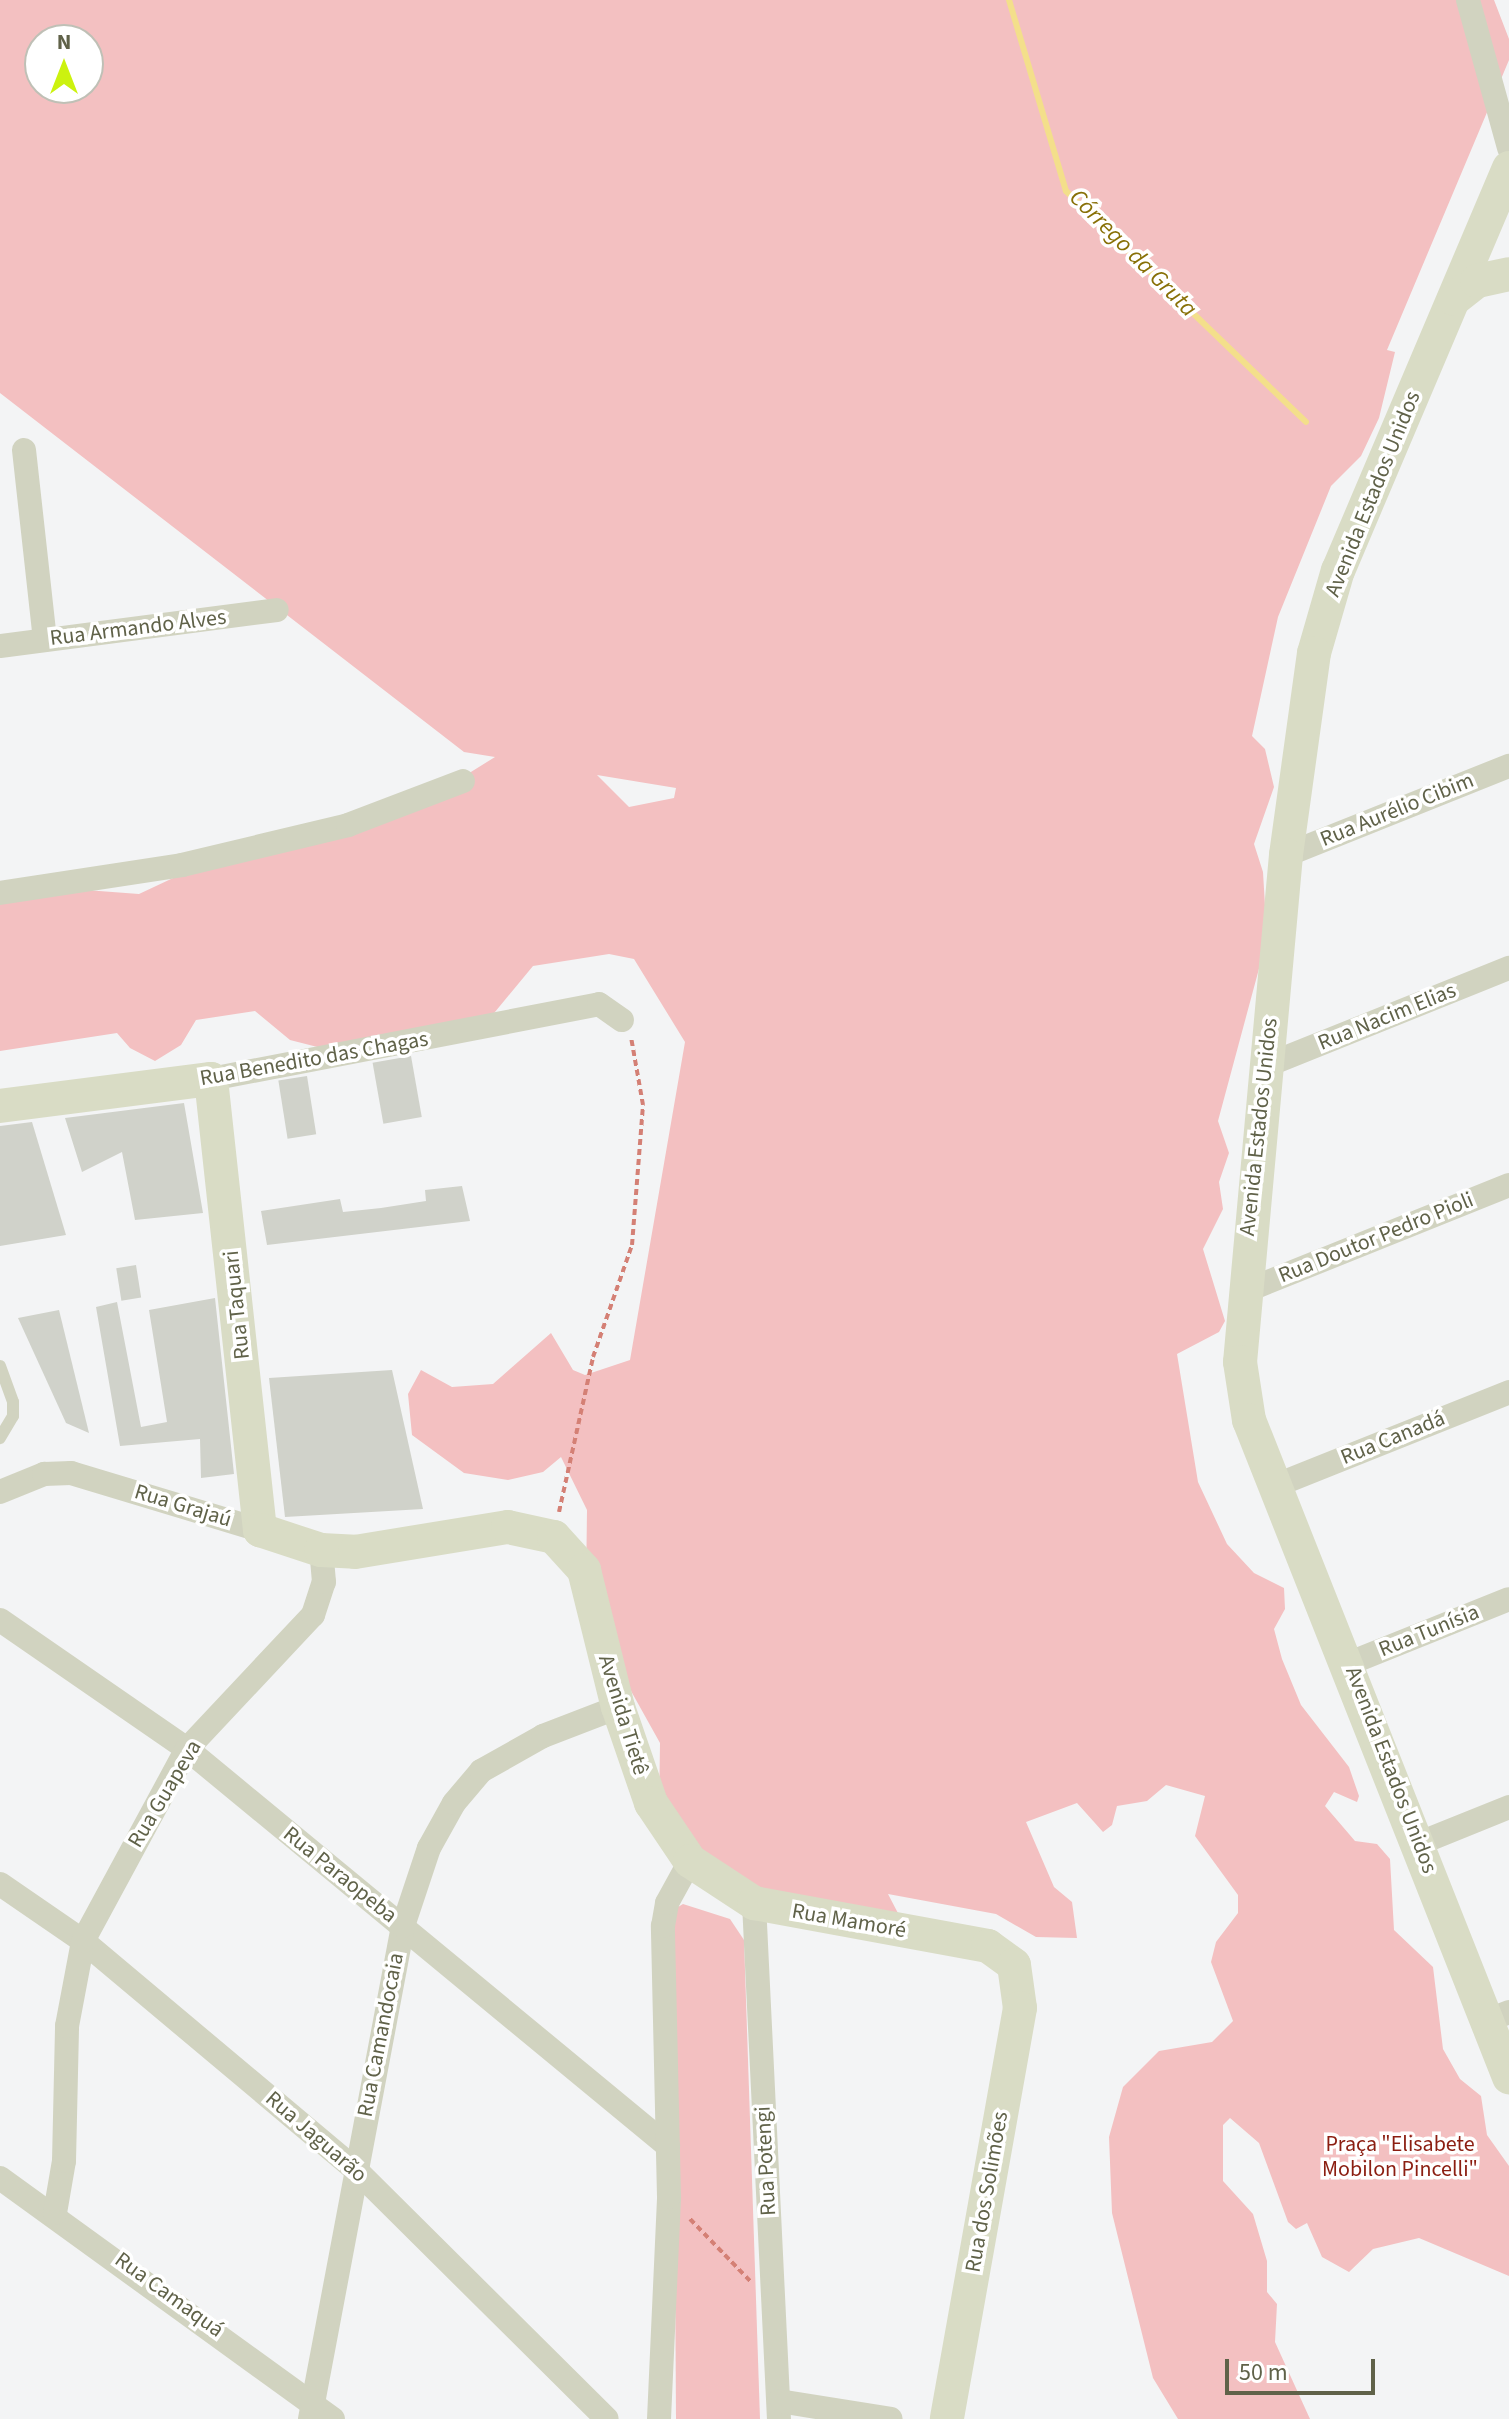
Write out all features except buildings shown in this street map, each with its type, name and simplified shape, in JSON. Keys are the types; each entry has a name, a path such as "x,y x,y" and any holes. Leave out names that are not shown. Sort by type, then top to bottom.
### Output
{"street":[{"path":"1468,0 1509,148"},
{"name":"Avenida Estados Unidos","path":"1509,168 1338,570 1314,653 1286,855 1243,1292 1240,1362 1249,1420 1350,1663 1420,1843 1498,2017 1509,2077"},
{"path":"1454,299 1477,281 1509,274"},
{"path":"24,450 45,640"},
{"name":"Rua Armando Alves","path":"0,646 277,610"},
{"name":"Rua Aurélio Cibim","path":"1286,855 1509,766"},
{"path":"0,893 212,857 348,825 463,781"},
{"name":"Rua Nacim Elias","path":"1265,1066 1509,968"},
{"name":"Rua Benedito das Chagas","path":"0,1106 211,1079 599,1004 622,1020"},
{"name":"Rua Taquari","path":"211,1079 260,1530"},
{"name":"Rua Doutor Pedro Pioli","path":"1243,1292 1509,1185"},
{"name":"Rua Canadá","path":"1277,1485 1509,1392"},
{"name":"Rua Grajaú","path":"0,1492 44,1474 96,1479 321,1550"},
{"path":"321,1550 355,1552 508,1527 554,1537"},
{"name":"Avenida Tietê","path":"554,1537 584,1570 618,1707 651,1803 690,1861"},
{"name":"Rua Guapeva","path":"55,2213 64,2161 67,2026 83,1941 187,1749 313,1615 324,1582 321,1550"},
{"name":"Rua Tunísia","path":"1350,1663 1509,1599"},
{"name":"Rua Paraopeba","path":"0,1620 187,1749 668,2146"},
{"name":"Rua Camandocaia","path":"312,2410 354,2168 403,1926 429,1848 481,1771 531,1741 618,1707"},
{"path":"1420,1843 1509,1807"},
{"path":"659,2419 669,2197 663,1926 667,1903 690,1861"},
{"name":"Rua Mamoré","path":"690,1861 754,1903 988,1946 1014,1965"},
{"name":"Rua Jaguarão","path":"0,1884 83,1941 354,2168 607,2419"},
{"name":"Rua Potengi","path":"754,1903 779,2410"},
{"name":"Rua dos Solimões","path":"947,2419 1020,2008 1014,1965"},
{"name":"Rua Camaquá","path":"0,2178 55,2213 312,2410 333,2419"},
{"path":"779,2410 891,2419"}],"lane":[{"path":"0,1366 13,1416 0,1438"}],"path":[{"path":"554,1537 593,1357 632,1245 643,1105 637,1050 622,1020"},
{"path":"669,2197 773,2306"}],"green space":[{"name":"Praça \"Elisabete Mobilon Pincelli\"","path":"0,0 1494,0 1509,39 1509,60 1387,350 1395,352 1379,418 1361,456 1331,486 1278,617 1252,736 1265,749 1274,787 1254,844 1263,872 1267,939 1218,1121 1229,1153 1219,1182 1223,1209 1203,1249 1225,1321 1219,1332 1177,1354 1198,1482 1227,1544 1254,1573 1284,1588 1285,1609 1274,1629 1282,1659 1301,1705 1349,1767 1359,1796 1357,1802 1334,1792 1325,1806 1355,1841 1377,1844 1390,1859 1394,1930 1433,1967 1443,2049 1460,2079 1481,2096 1487,2135 1509,2166 1509,2276 1419,2238 1373,2249 1349,2272 1322,2257 1307,2223 1296,2229 1288,2222 1259,2143 1230,2118 1223,2125 1223,2181 1253,2214 1267,2261 1267,2292 1277,2304 1275,2342 1310,2419 1178,2419 1153,2378 1112,2213 1109,2137 1123,2087 1159,2051 1212,2042 1233,2021 1211,1962 1216,1942 1238,1913 1238,1895 1195,1836 1205,1796 1166,1785 1147,1801 1117,1806 1112,1825 1103,1832 1077,1803 1026,1822 1054,1887 1072,1902 1077,1938 1036,1937 996,1914 888,1894 900,1917 764,1903 659,1813 660,1743 626,1682 586,1587 587,1510 561,1457 543,1472 508,1480 464,1473 412,1435 408,1394 421,1370 452,1387 493,1384 551,1333 573,1370 585,1375 630,1360 685,1042 634,959 609,954 533,966 490,1018 341,1053 290,1040 255,1011 196,1020 181,1045 155,1061 130,1048 117,1033 0,1051 0,902 59,888 139,894 188,871 450,785 495,757 464,752 0,393","holes":["597,775 676,788 674,798 629,807"]},
{"path":"683,1904 730,1919 744,1940 760,2419 676,2419 673,1910"}],"waterway":[{"name":"Córrego da Gruta","path":"1009,0 1066,191 1306,422"}]}
